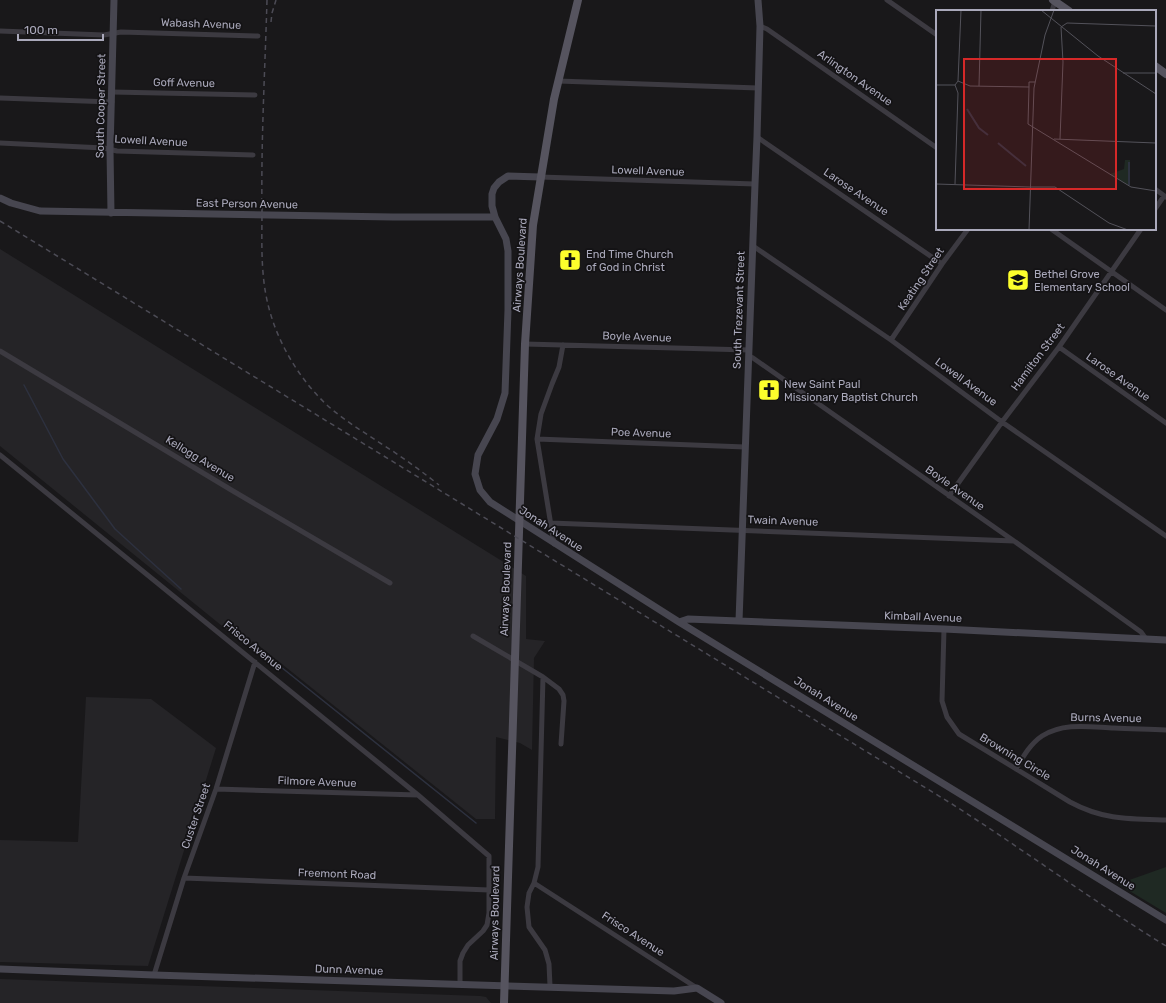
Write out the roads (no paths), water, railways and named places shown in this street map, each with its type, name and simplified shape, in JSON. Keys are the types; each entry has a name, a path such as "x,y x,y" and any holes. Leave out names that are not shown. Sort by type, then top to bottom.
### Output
{"main road":[{"name":"Airways Boulevard","path":"504,1003 511,744 525,344 533,225 554,99 578,0"},
{"path":"1054,1 1068,10"},
{"path":"1156,67 1166,74"}],"street":[{"name":"South Cooper Street","path":"111,213 110,150 114,0"},
{"name":"South Trezevant Street","path":"739,621 758,137 760,26 758,0"},
{"path":"887,0 936,34"},
{"name":"Arlington Avenue","path":"760,26 767,29 936,147"},
{"name":"Wabash Avenue","path":"0,31 113,34 121,32 258,36"},
{"path":"558,81 758,88"},
{"name":"Goff Avenue","path":"112,92 255,95"},
{"path":"0,98 112,102"},
{"name":"Larose Avenue","path":"758,137 942,264"},
{"name":"Lowell Avenue","path":"0,143 102,148 117,151 253,155"},
{"name":"Airways Boulevard","path":"480,490 475,474 478,455 497,419 505,393 508,310 508,251 506,239 495,217 492,206 492,194 494,188 499,182 508,176 540,177"},
{"name":"Lowell Avenue","path":"540,177 755,184"},
{"path":"1156,190 1165,196 1156,208"},
{"name":"East Person Avenue","path":"0,198 11,203 40,211 393,217 495,217"},
{"name":"Keating Street","path":"891,340 942,264 967,230"},
{"path":"1052,230 1166,310"},
{"name":"Hamilton Street","path":"949,496 1002,422 1059,347 1140,230"},
{"name":"Lowell Avenue","path":"753,246 891,340 1002,422 1166,536"},
{"name":"Boyle Avenue","path":"525,344 749,353 1141,632 1146,639"},
{"path":"554,544 537,439 541,414 559,367 563,345"},
{"name":"Larose Avenue","path":"1059,347 1166,423"},
{"name":"Kellogg Avenue","path":"0,351 390,583"},
{"name":"Poe Avenue","path":"537,439 745,447"},
{"name":"Frisco Avenue","path":"0,455 418,795 489,856"},
{"name":"Jonah Avenue","path":"480,490 490,502 554,544 1166,920"},
{"name":"Twain Avenue","path":"551,522 1014,541"},
{"name":"Kimball Avenue","path":"679,622 688,619 944,629 1166,640"},
{"name":"Browning Circle","path":"944,629 941,692 943,709 955,730 966,739 1070,802 1096,814 1114,818 1166,820"},
{"path":"474,636 543,677 559,689 563,695 564,701 561,744"},
{"name":"Custer Street","path":"154,976 184,878 216,789 255,662"},
{"path":"543,677 538,867 534,883 528,893 527,907 528,927 545,950 549,964 550,986"},
{"name":"Burns Avenue","path":"1016,769 1035,742 1043,736 1058,729 1075,726 1166,730"},
{"name":"Filmore Avenue","path":"216,789 418,795"},
{"name":"Airways Boulevard","path":"460,984 460,961 463,953 468,945 483,931 487,925 489,913 489,856"},
{"name":"Freemont Road","path":"184,878 489,890"},
{"name":"Frisco Avenue","path":"534,883 720,1003"},
{"name":"Dunn Avenue","path":"0,969 154,976 550,986 674,991 697,988"}],"waterway":[{"path":"24,385 63,459 115,529 181,589"},
{"path":"261,651 476,823"}],"railway":[{"path":"267,0 263,131 262,248 263,273 267,299 274,325 279,338 300,374 328,406 347,421 403,458 439,485"},
{"path":"271,22 276,0"},
{"path":"0,221 952,804 1166,946"}],"place":[{"name":"End Time Church of God in Christ","path":"570,260"},
{"name":"Bethel Grove Elementary School","path":"1018,280"},
{"name":"New Saint Paul Missionary Baptist Church","path":"769,390"}]}
